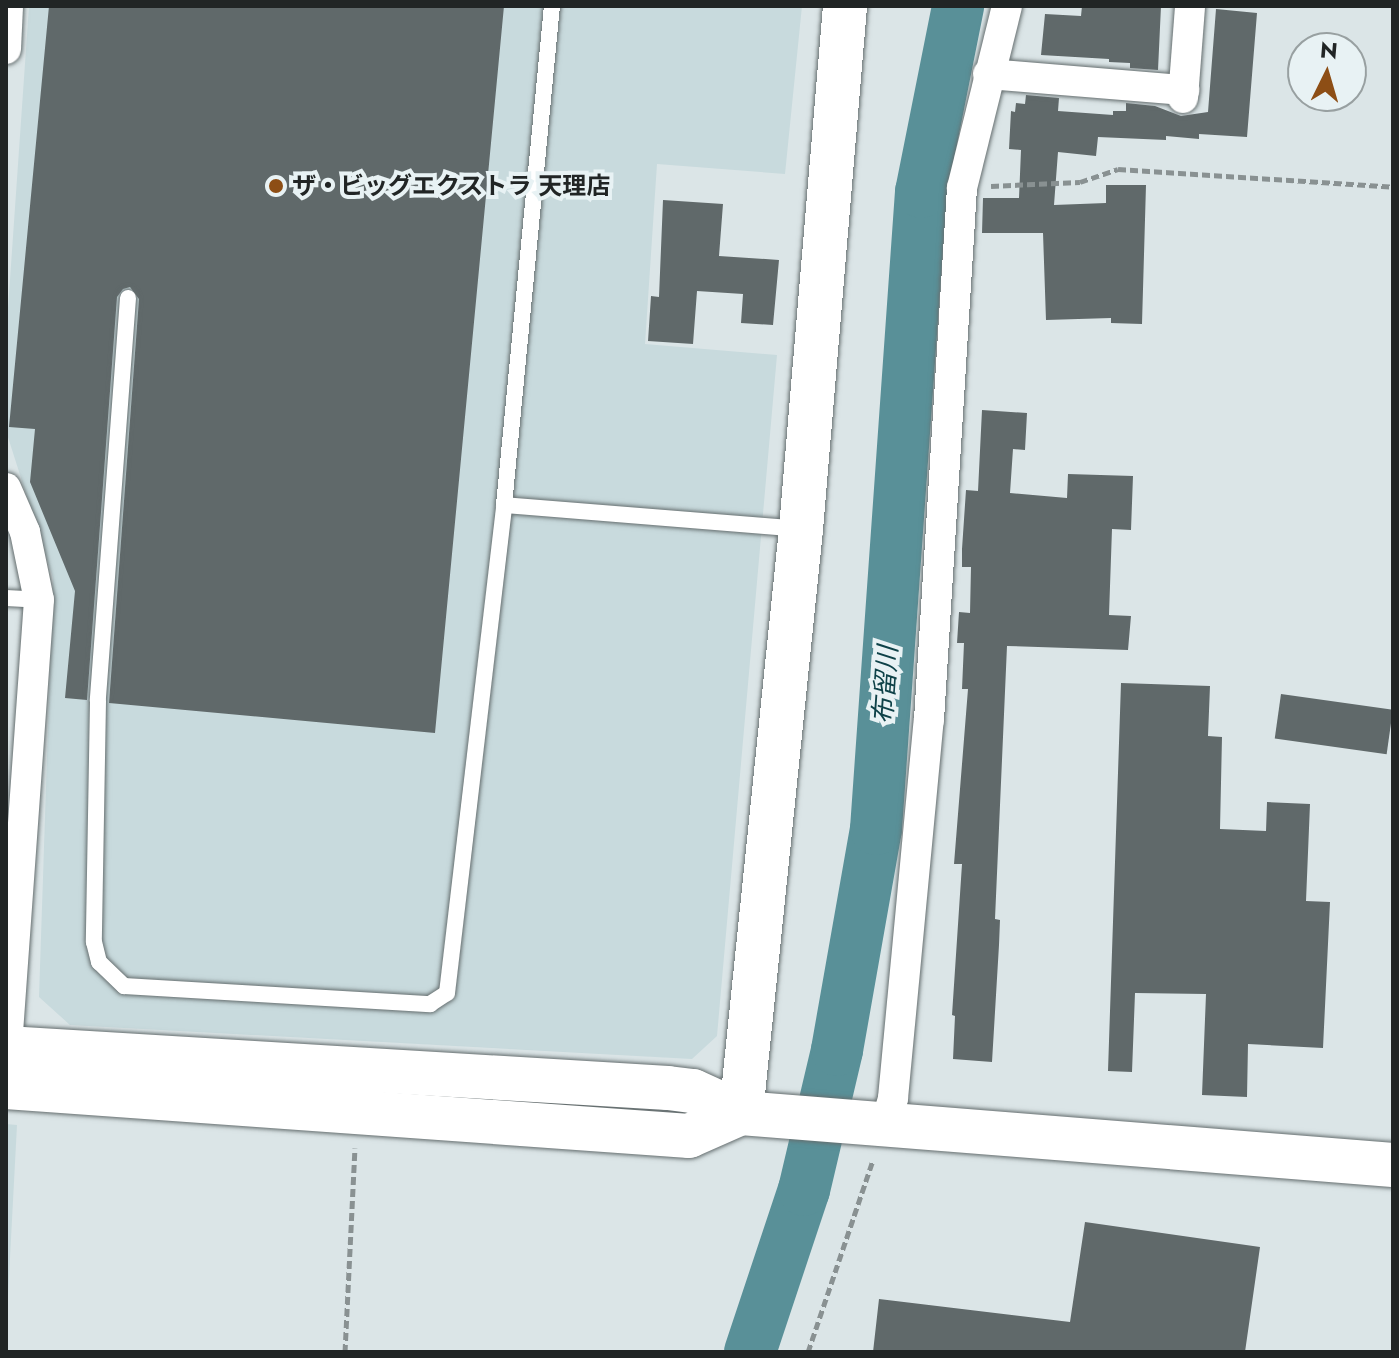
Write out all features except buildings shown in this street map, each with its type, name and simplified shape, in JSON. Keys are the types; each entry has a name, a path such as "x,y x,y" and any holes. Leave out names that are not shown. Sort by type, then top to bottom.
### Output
{"street":[{"path":"6,49 8,6"},
{"path":"752,1114 845,6"},
{"path":"874,1122 893,1098 929,720 962,188 1007,6"},
{"path":"988,74 1184,94 1190,6"},
{"path":"6,488 25,532 39,600 6,1057"},
{"path":"6,1048 668,1088 693,1091 752,1114 1393,1165"},
{"path":"6,1087 689,1136 752,1114"}],"lane":[{"path":"128,298 98,701 94,942 99,962 124,986 430,1004 447,993 504,505 552,6"},
{"path":"504,505 801,529"},
{"path":"6,598 39,600"}],"path":[{"path":"962,188 1080,182 1118,169 1393,187"},
{"path":"345,1352 357,1111"},
{"path":"808,1352 845,1250 874,1122"}],"shaded area":[{"path":"29,6 802,6 785,174 657,164 645,344 777,355 717,1036 692,1059 70,1025 39,997 53,578 6,431 6,337"},
{"path":"6,1124 17,1125 6,1334"}],"waterway":[{"name":"布留川","path":"750,1352 804,1190 837,1050 876,829 921,192 958,6"}],"place":[{"name":"ザ・ビッグエクストラ 天理店","path":"276,186"}]}
